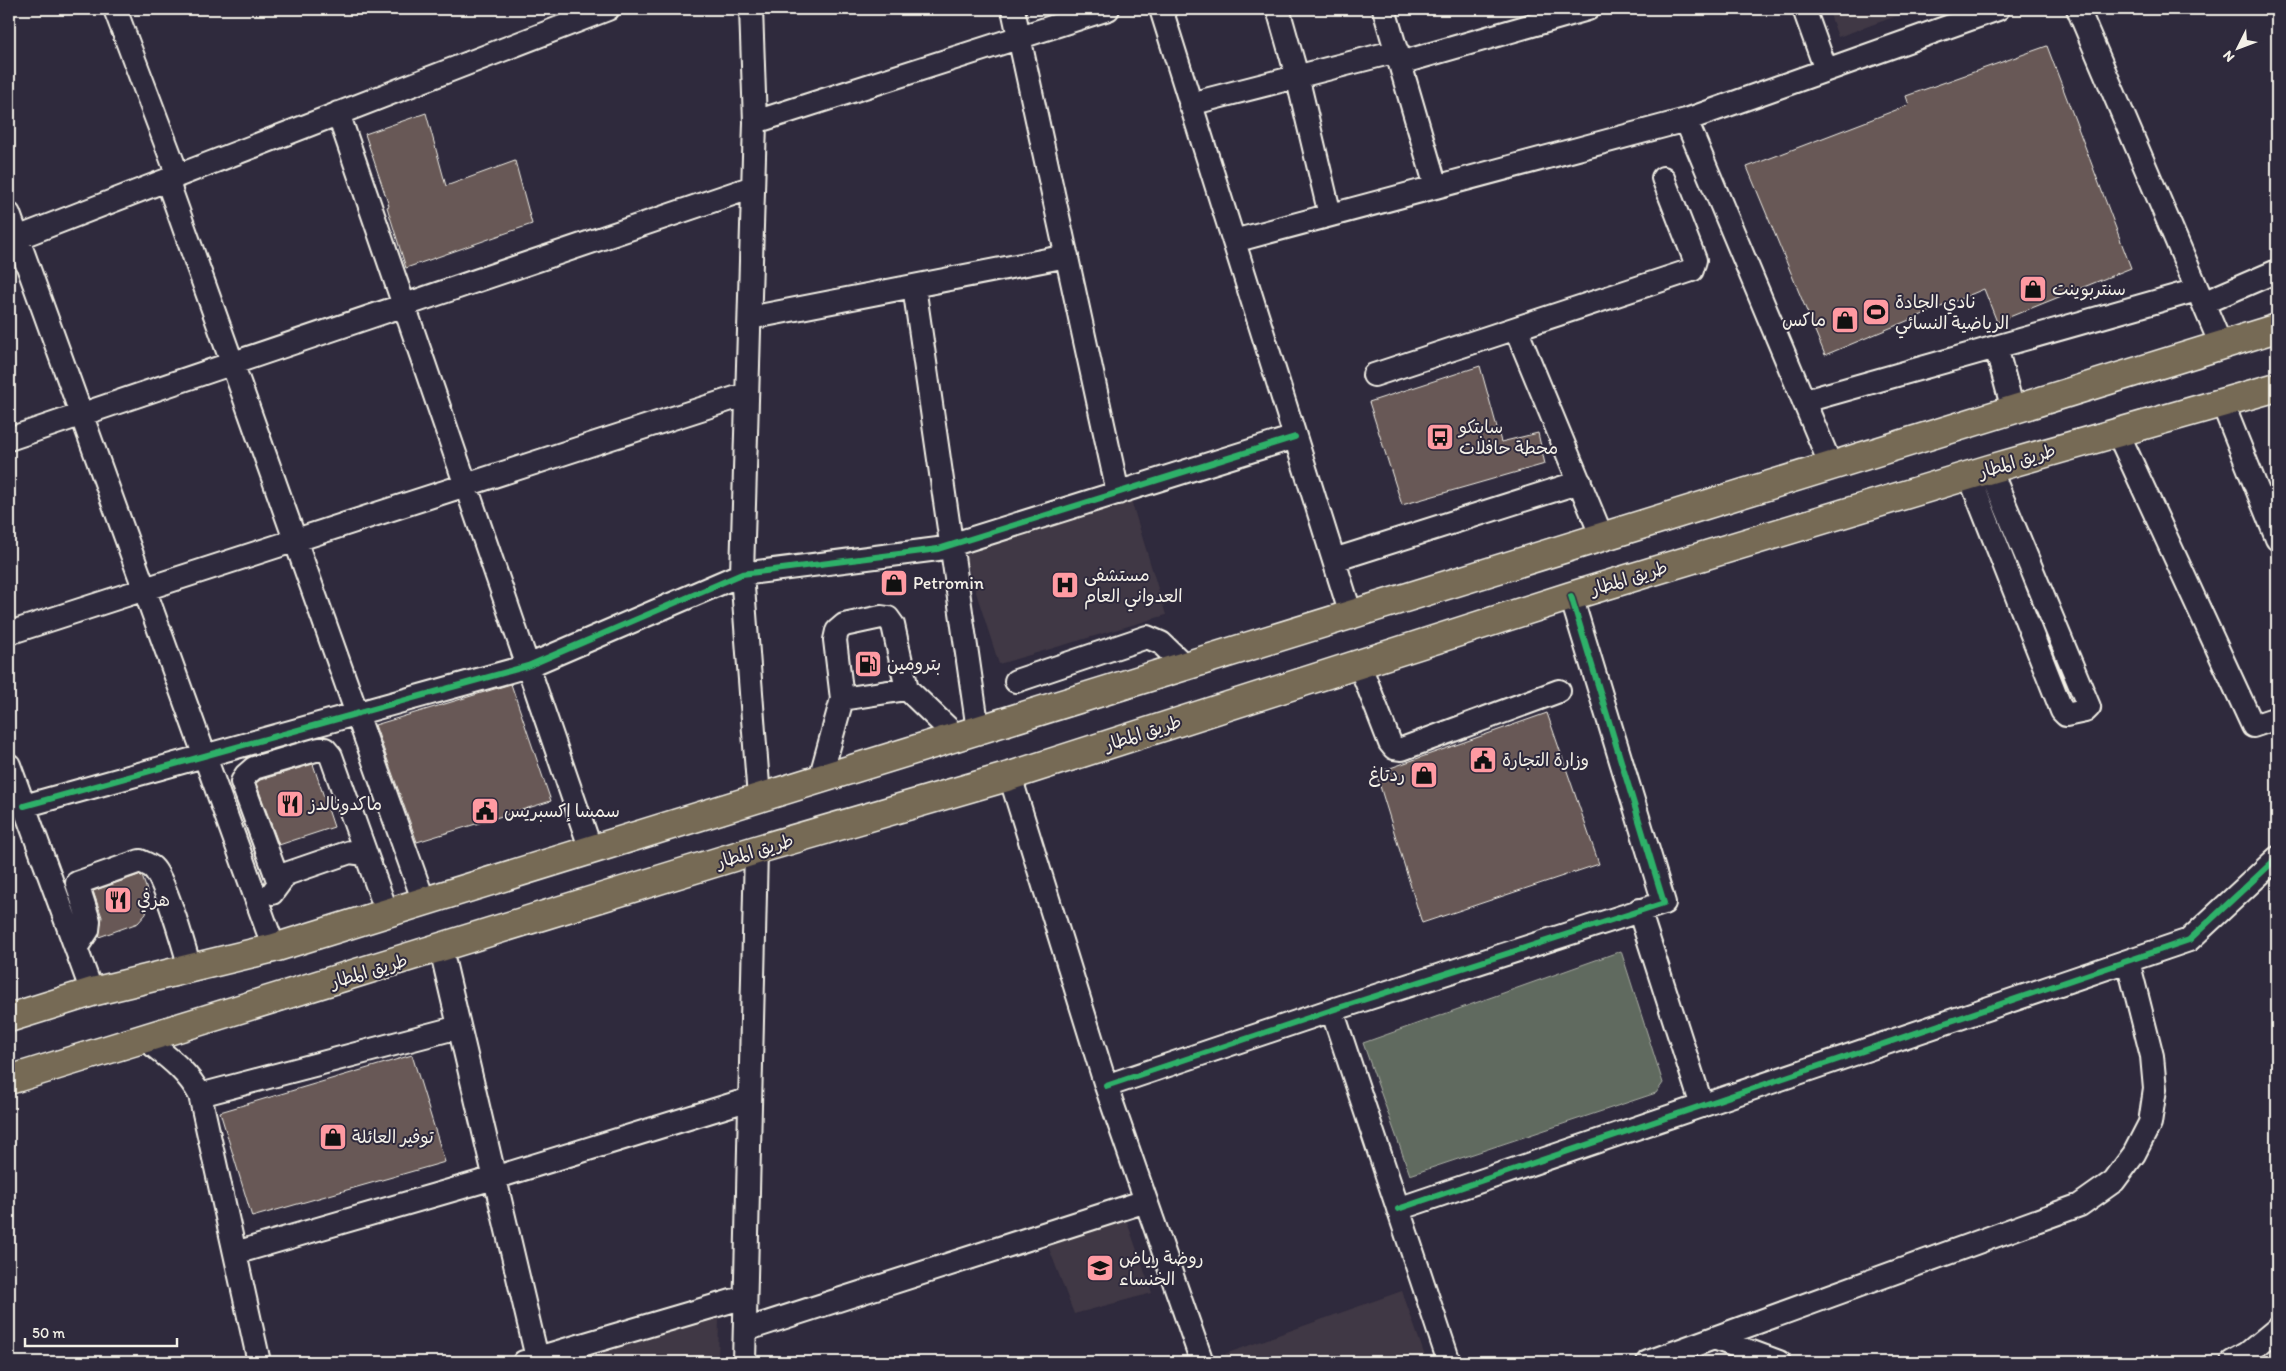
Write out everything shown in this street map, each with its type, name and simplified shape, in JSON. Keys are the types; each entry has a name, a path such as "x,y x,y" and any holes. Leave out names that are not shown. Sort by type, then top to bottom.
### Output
{"main road":[{"path":"9,1018 92,992 274,948 2277,328"},
{"name":"طريق المطار","path":"9,1080 441,949 756,850 1010,776 1571,596 2118,431 2277,387"}],"street":[{"path":"115,9 232,363 424,902"},
{"path":"17,238 607,9"},
{"path":"751,9 755,122 742,574 759,798"},
{"path":"1013,9 1118,492"},
{"path":"755,122 1108,9"},
{"path":"1161,9 1352,614"},
{"path":"1278,9 1297,76 1330,215"},
{"path":"1384,9 1436,187"},
{"path":"1190,104 1297,76 1398,57 1588,9"},
{"path":"1804,9 1826,70"},
{"path":"1234,242 1686,120 1998,9"},
{"path":"2078,9 2221,345"},
{"path":"338,114 591,850"},
{"path":"1686,120 1831,466"},
{"path":"1374,374 1692,270 1695,260 1663,178"},
{"path":"9,439 753,187"},
{"path":"9,214 274,948"},
{"path":"750,318 1066,256"},
{"path":"1804,402 1996,347 2200,297 2277,270"},
{"path":"914,286 950,545 968,733"},
{"path":"1516,329 1602,537"},
{"path":"1996,347 2013,410"},
{"path":"9,633 747,394"},
{"path":"2222,402 2277,539"},
{"path":"2118,431 2253,726 2277,718"},
{"path":"17,799 205,756 528,666 742,574 938,548 1295,437"},
{"path":"1980,472 2063,645 2089,707 2085,711 2066,715 2062,711 2039,654 1980,472"},
{"path":"1334,560 1580,482"},
{"path":"1106,1086 1332,1010 1664,903 1571,596"},
{"path":"820,779 842,699 835,640 837,631 844,624 881,617 888,618 893,625 907,689 968,733"},
{"path":"1016,681 1147,637 1161,643 1185,666"},
{"path":"2039,654 2063,645"},
{"path":"1358,663 1390,743 1394,748 1402,749 1559,691"},
{"path":"842,699 907,689"},
{"path":"279,883 242,782 246,775 254,768 319,748 325,749 331,756 387,913"},
{"path":"9,765 17,799 92,992"},
{"path":"1010,776 1106,1086 1202,1362"},
{"path":"744,1362 756,850"},
{"path":"262,911 286,874 350,852 365,854"},
{"path":"1398,1209 2189,940 2277,858"},
{"path":"76,948 88,930 89,921 77,883 140,861 153,868 158,875 177,923 190,968"},
{"path":"1639,910 1702,1106"},
{"path":"441,949 494,1178 533,1361 745,1297"},
{"path":"1648,1362 2080,1205 2114,1181 2134,1154 2150,1123 2155,1089 2152,1056 2128,961"},
{"path":"1332,1010 1449,1362"},
{"path":"200,1095 459,1027"},
{"path":"145,1038 180,1067 193,1081 200,1095 259,1362"},
{"path":"235,1253 494,1178 750,1099"},
{"path":"745,1330 1146,1201"},
{"path":"2232,1362 2248,1353 2277,1329"},
{"path":"1714,1338 1779,1362"}],"shaded area":[{"path":"1828,9 1916,9 1838,37"},
{"name":"مستشفى العدواني العام","path":"1131,500 1166,615 999,664 964,555"},
{"name":"روضة رياض الخنساء","path":"1126,1219 1152,1293 1074,1314 1047,1243"},
{"path":"1402,1291 1427,1362 1228,1362 1225,1354"},
{"path":"719,1319 718,1362 572,1362 698,1321"}],"green space":[{"path":"1621,951 1663,1083 1656,1093 1410,1175 1363,1043"}],"building":[{"path":"2047,46 2131,268 1997,322 1984,289 1825,355 1747,167 1909,105 1906,96"},
{"path":"426,113 446,186 515,161 532,224 406,268 387,207 389,206 365,134"},
{"name":"سابتكو محطة حافلات","path":"1480,366 1501,442 1538,433 1545,464 1402,505 1369,402"},
{"path":"511,684 551,801 417,842 375,725"},
{"path":"1547,713 1599,864 1422,923 1376,773"},
{"name":"ماكدونالدز","path":"313,764 334,827 279,845 256,783 260,780"},
{"name":"هرفي","path":"139,875 142,876 149,896 146,914 138,923 99,937 102,917 93,891"},
{"name":"توفير العائلة","path":"412,1055 445,1162 252,1217 220,1112"}],"cycle path":[{"path":"24,806 528,666 742,574 938,549 1295,437"},
{"path":"1106,1086 1332,1010 1664,903 1571,596"},
{"path":"1398,1209 2189,940 2277,858"}],"place":[{"name":"سنتربوينت","path":"2033,289"},
{"name":"نادي الجادة الرياضية النسائي","path":"1876,312"},
{"name":"ماكس","path":"1845,320"},
{"name":"سابتكو محطة حافلات","path":"1440,437"},
{"name":"Petromin","path":"894,583"},
{"name":"مستشفى العدواني العام","path":"1065,585"},
{"name":"بترومين","path":"868,664"},
{"name":"وزارة التجارة","path":"1483,760"},
{"name":"ردتاغ","path":"1424,775"},
{"name":"ماكدونالدز","path":"290,804"},
{"name":"سمسا إكسبريس","path":"485,811"},
{"name":"هرفي","path":"118,900"},
{"name":"توفير العائلة","path":"333,1137"},
{"name":"روضة رياض الخنساء","path":"1100,1268"}]}
